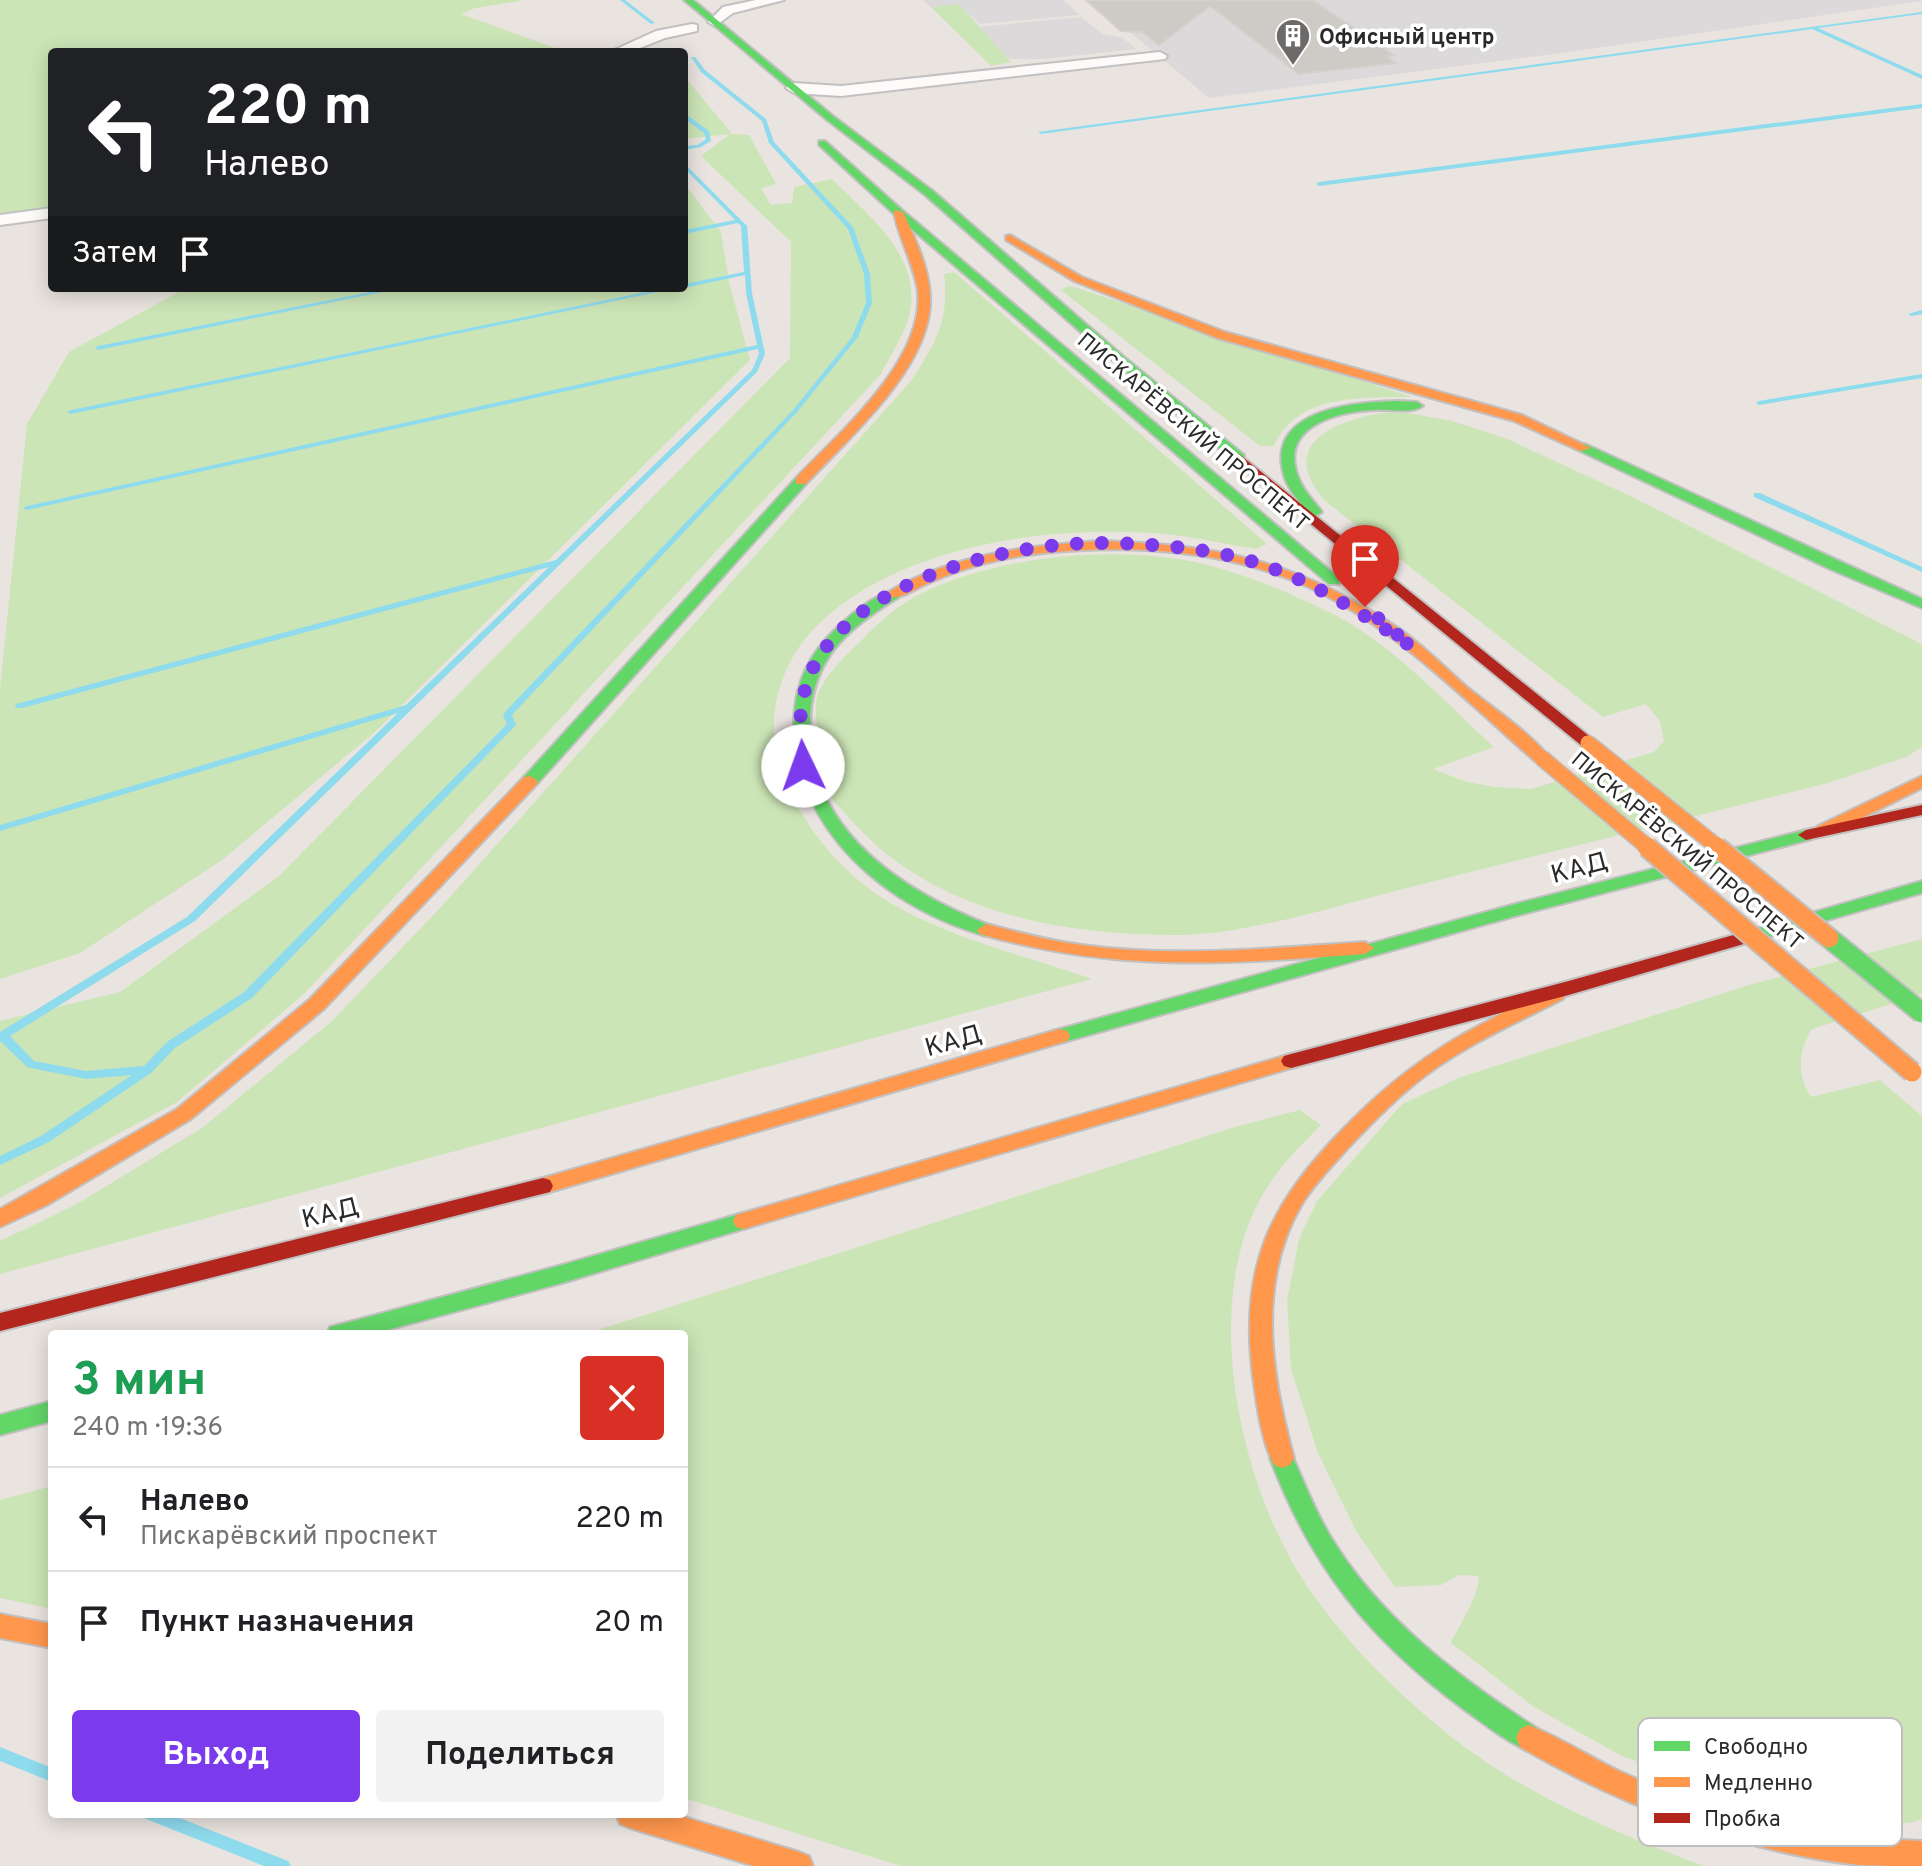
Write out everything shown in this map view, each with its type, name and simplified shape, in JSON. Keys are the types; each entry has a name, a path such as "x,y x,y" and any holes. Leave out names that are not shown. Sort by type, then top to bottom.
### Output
{"main road":[{"name":"ПИСКАРЁВСКИЙ ПРОСПЕКТ","path":"688,0 830,118 929,193 1120,360 1329,533 1922,1013"},
{"path":"669,9 697,33"},
{"name":"ПИСКАРЁВСКИЙ ПРОСПЕКТ","path":"804,126 898,212 1917,1076"},
{"path":"929,193 967,208 1078,279 1235,339 1454,397 1518,418 1694,497 1839,571 1922,604"},
{"path":"0,1219 40,1199 184,1114 317,1004 551,759 892,380 923,321 920,275 911,241 898,212"},
{"path":"1329,533 1291,476 1287,454 1295,434 1313,419 1340,407 1401,404 1451,412 1507,430 1800,571"},
{"path":"1374,948 1136,959 1051,947 957,919 910,895 873,870 820,809 803,766 799,743 802,713 806,688 819,658 851,622 878,602 923,578 1015,551 1093,543 1224,554 1297,577 1346,603 1412,647"},
{"path":"1824,830 1922,781"},
{"name":"КАД","path":"0,1322 542,1186 1374,948 1824,830 1922,810"},
{"path":"353,1330 562,1274 1221,1079 1565,989 1922,887"},
{"path":"1565,989 1430,1062 1380,1102 1314,1171 1290,1206 1272,1249 1260,1310 1262,1387 1288,1481 1309,1527 1332,1563 1399,1643 1501,1724 1595,1777 1638,1793"},
{"path":"0,1425 48,1412"},
{"path":"0,1626 48,1635"},
{"path":"643,1818 799,1866"},
{"path":"1825,1846 1922,1855"}],"street":[{"path":"720,0 760,2"},
{"path":"715,22 728,10 777,0"},
{"path":"627,48 661,34 697,33"},
{"path":"794,88 819,92 870,88 1160,56"},
{"path":"830,118 835,107 846,98 870,88"},
{"path":"0,220 48,214"}],"shaded area":[{"path":"923,0 1063,0 1080,15 980,24 959,5 931,7"},
{"path":"1085,0 1922,1 1569,52 1209,98 1131,33 1121,31 1107,19 1112,16 1106,11 1096,9"},
{"path":"1081,17 1103,34 1123,38 1136,49 1044,59 1009,59 978,27"}],"green space":[{"path":"0,0 525,0 475,8 461,14 555,48 48,48 48,208 0,214"},
{"path":"959,4 1011,62 991,66 931,7"},
{"path":"688,81 732,134 749,135 776,184 761,188 771,205 792,203 794,187 832,179 875,222 900,254 908,272 910,312 881,374 305,993 177,1102 0,1198 0,1021 120,992 279,876 790,358 791,242 701,156 730,134 688,139"},
{"path":"688,188 721,232 729,282 750,360 376,731 222,860 80,953 0,979 0,689 27,424 69,352 179,292 688,292"},
{"path":"954,272 1267,544 1256,549 1173,535 1079,533 1029,537 931,559 885,578 845,602 810,633 790,662 778,694 775,745 787,784 809,825 839,862 874,892 941,928 1092,979 0,1274 0,1241 75,1205 202,1128 332,1021 441,907 911,381 927,355 943,318 944,274"},
{"path":"1069,286 1412,397 1352,399 1315,407 1298,416 1284,429 1274,446 1260,446 1061,290"},
{"path":"1381,413 1408,413 1452,421 1505,438 1628,495 1914,640 1922,645 1922,747 1906,757 1828,783 1296,917 1236,929 1181,935 1091,931 1046,924 960,898 884,852 827,792 819,767 818,694 837,665 875,627 913,598 950,581 1012,564 1077,555 1141,555 1191,561 1256,580 1337,616 1400,660 1494,747 1433,769 1464,781 1494,787 1531,789 1654,752 1664,741 1660,721 1646,704 1603,717 1325,501 1312,482 1307,465 1309,451 1317,439 1329,430"},
{"path":"1922,939 1922,994 1812,1029 1801,1063 1803,1079 1811,1097 1880,1080 1922,1116 1922,1819 1910,1823 1902,1822 1902,1718 1638,1718 1638,1762 1534,1707 1451,1643 1472,1602 1479,1576 1459,1575 1441,1585 1395,1587 1356,1531 1318,1453 1291,1369 1287,1301 1299,1239 1317,1201 1402,1104 1461,1077 1749,985"},
{"path":"1300,1110 1321,1125 1269,1184 1244,1238 1234,1286 1231,1338 1235,1390 1246,1443 1261,1493 1280,1539 1303,1580 1365,1658 1438,1726 1468,1749 1531,1790 1638,1840 1638,1846 1654,1846 1704,1866 901,1866 688,1799 688,1330 598,1330 1238,1126"},
{"path":"48,1487 48,1608 0,1598 0,1500"}],"building":[{"path":"1086,0 1312,0 1394,55 1386,56 1396,63 1299,74 1210,6 1159,45 1142,32 1121,31"}],"waterway":[{"path":"622,0 653,23"},
{"path":"1813,28 1922,13"},
{"path":"1041,132 1813,28"},
{"path":"1813,28 1922,77"},
{"path":"0,1161 45,1139 147,1070 171,1045 248,995 512,724 507,715 795,411 855,337 869,303 867,274 851,228 771,142 764,120 703,71 693,58"},
{"path":"1319,184 1922,106"},
{"path":"688,118 707,132 709,140 688,147"},
{"path":"0,1037 191,919 755,371 762,354 749,293 744,226 688,169"},
{"path":"688,231 738,221"},
{"path":"688,285 747,273"},
{"path":"98,348 379,292"},
{"path":"71,412 655,292"},
{"path":"1911,314 1922,312"},
{"path":"27,508 760,346"},
{"path":"1759,403 1922,376"},
{"path":"1757,495 1922,570"},
{"path":"19,706 558,562"},
{"path":"0,828 409,707"},
{"path":"3,1036 31,1064 86,1075 144,1070"},
{"path":"0,1754 48,1773"},
{"path":"161,1818 283,1866"}],"traffic: fast":[{"path":"688,0 830,118 929,193 1120,360 1239,458"},
{"path":"822,143 898,212 1334,581"},
{"path":"1315,512 1291,476 1288,452 1295,435 1309,422 1328,413 1375,406 1417,406"},
{"path":"1585,448 1922,604"},
{"path":"530,781 801,481"},
{"path":"894,594 845,629 816,663 807,684 802,714 802,753 812,789 830,822 855,852 917,899 986,930"},
{"path":"1060,1036 1519,909 1806,835"},
{"path":"1748,937 1922,887"},
{"path":"1829,938 1922,1013"},
{"path":"353,1330 743,1221"},
{"path":"0,1425 48,1412"},
{"path":"1282,1458 1299,1502 1321,1544 1348,1583 1414,1653 1451,1684 1529,1738"}],"traffic: slow":[{"path":"801,481 876,400 909,352 920,329 924,307 920,270 898,212"},
{"path":"1010,238 1078,279 1221,335 1518,418 1585,448"},
{"path":"894,594 938,573 988,558 1043,549 1100,545 1157,547 1212,554 1263,566 1309,582 1349,604 1412,647"},
{"path":"1390,629 1542,758"},
{"path":"1588,743 1829,938"},
{"path":"1542,758 1912,1072"},
{"path":"0,1219 40,1199 184,1114 317,1004 530,781"},
{"path":"1824,830 1922,781"},
{"path":"986,930 1034,943 1128,956 1221,957 1365,948"},
{"path":"1282,1458 1266,1393 1260,1326 1268,1260 1279,1228 1295,1198 1332,1152 1409,1078 1462,1043 1556,994"},
{"path":"543,1186 1060,1036"},
{"path":"743,1221 1291,1061"},
{"path":"0,1626 48,1635"},
{"path":"1529,1738 1570,1761 1638,1792"},
{"path":"643,1818 799,1866"},
{"path":"1820,1846 1876,1854 1922,1855"}],"traffic: jam":[{"path":"1239,458 1588,743"},
{"path":"1806,835 1922,810"},
{"path":"1291,1061 1748,937"},
{"path":"0,1322 543,1186"}],"place":[{"name":"Офисный центр","path":"1293,67"}],"route":[{"path":"803,766 799,743 806,688 819,658 834,640 851,622 878,602 923,578 980,560 1015,551 1093,543 1224,554 1297,577 1346,603 1412,647 1365,607"}]}
